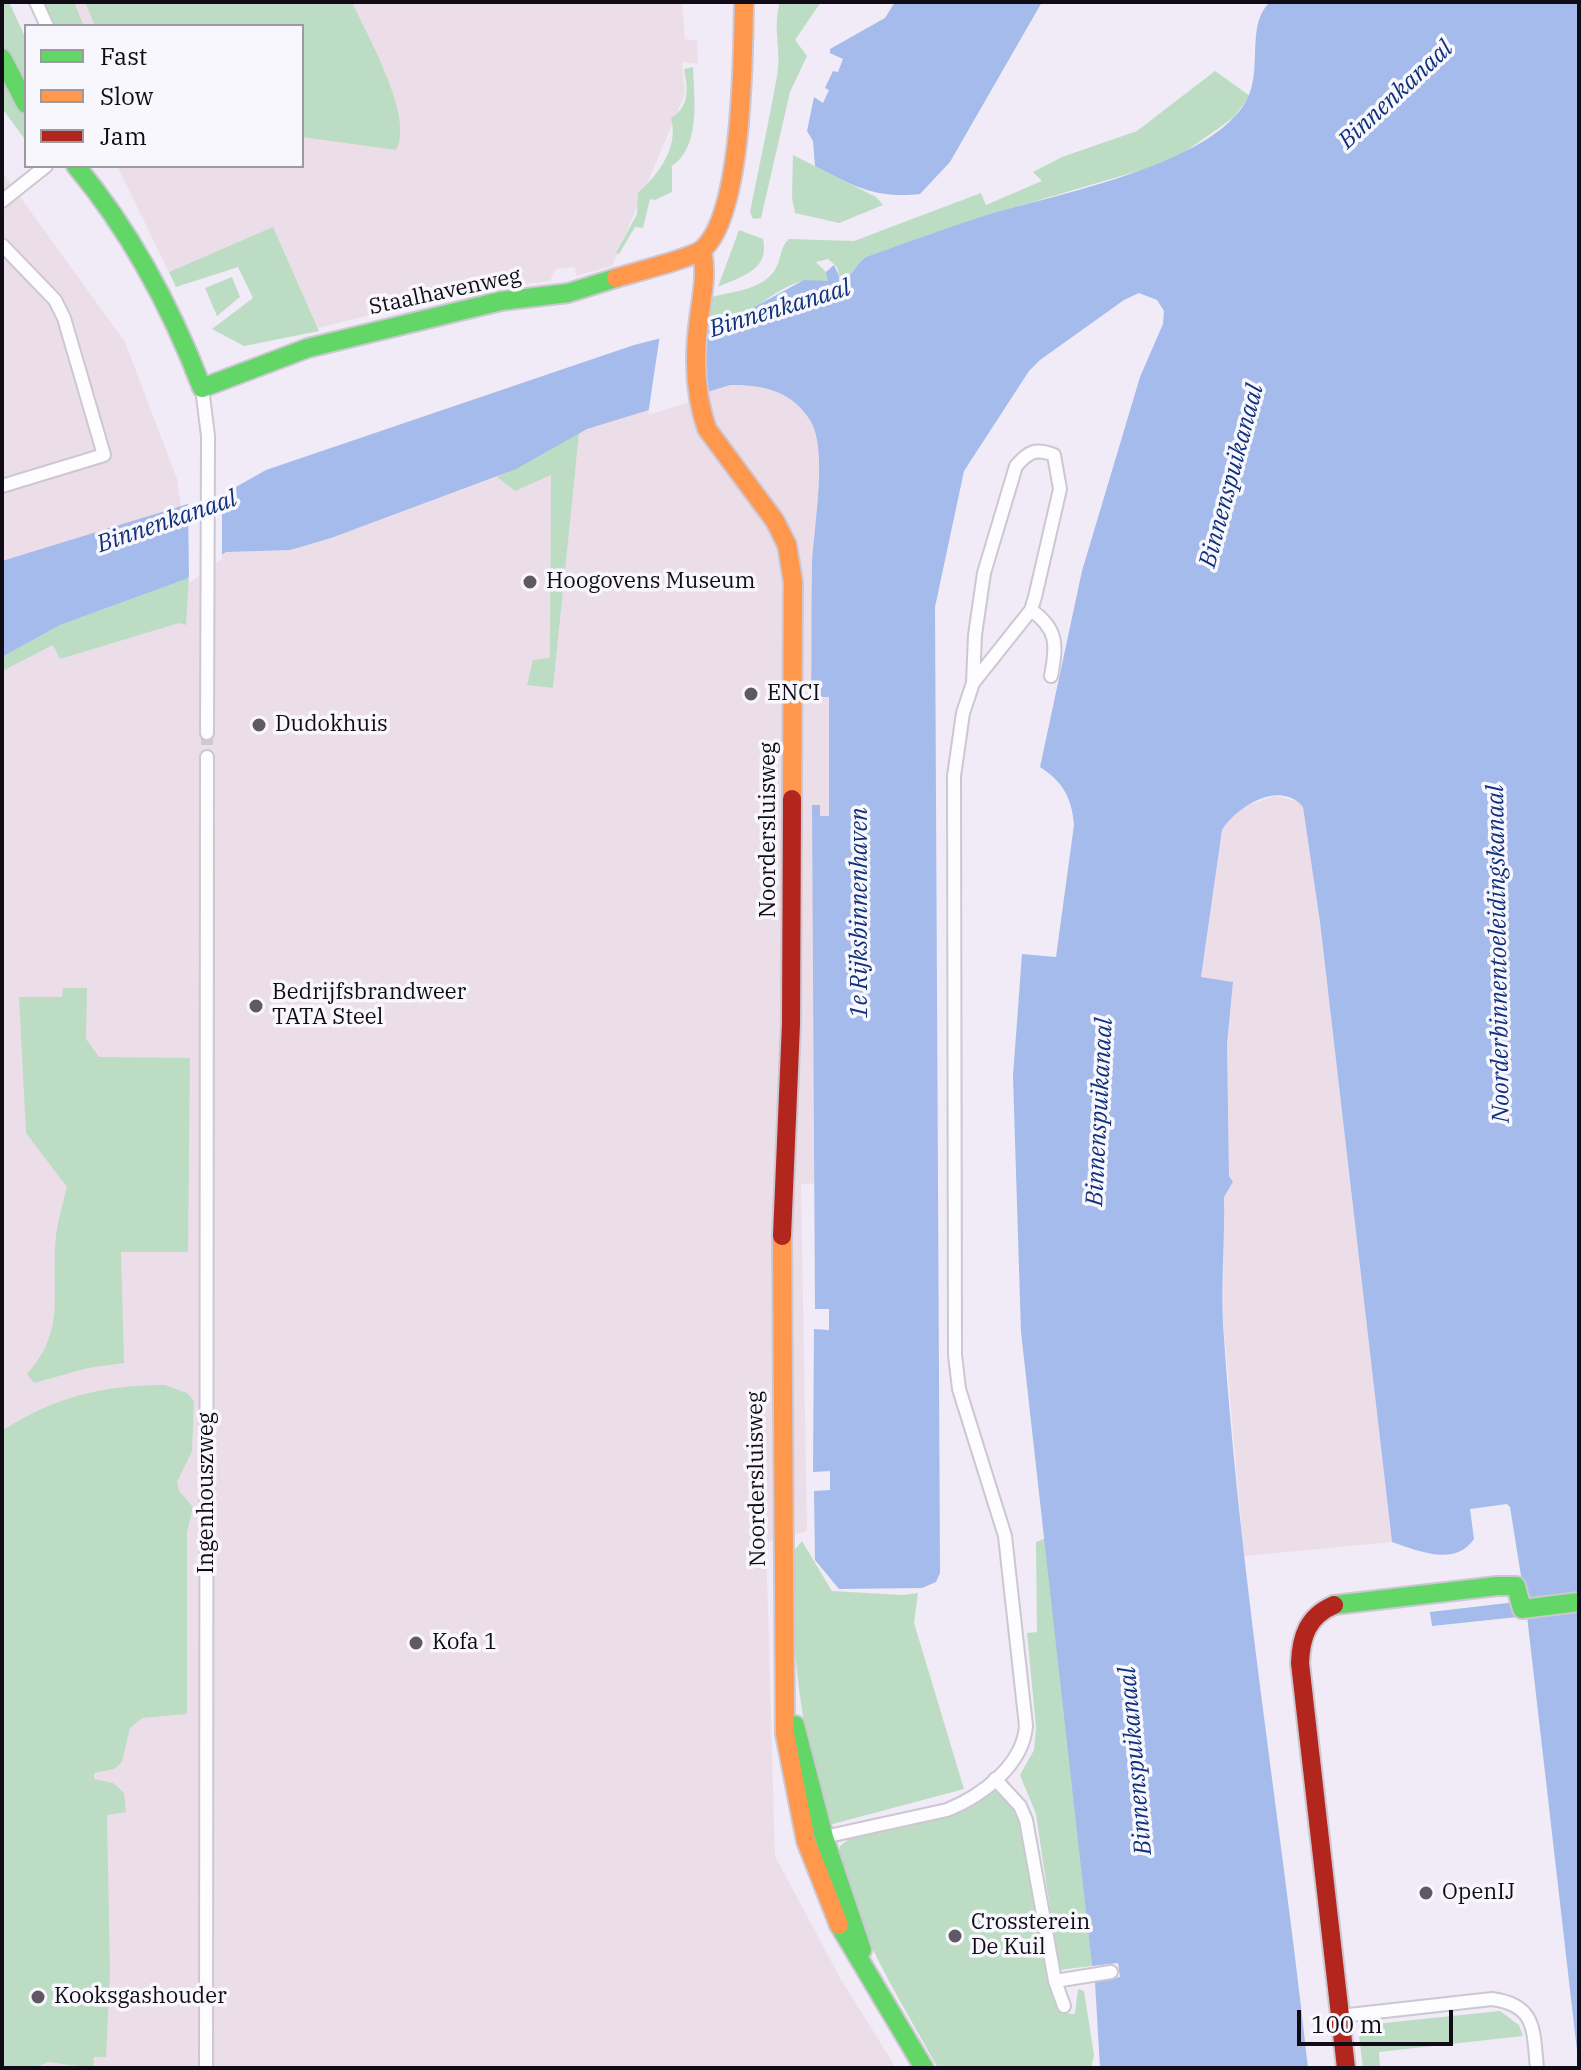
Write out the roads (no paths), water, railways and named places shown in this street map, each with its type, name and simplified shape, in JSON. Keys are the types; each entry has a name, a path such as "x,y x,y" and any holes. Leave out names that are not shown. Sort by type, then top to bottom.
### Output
{"street":[{"path":"36,2 46,24"},
{"path":"702,251 715,235 736,146 744,2"},
{"path":"2,58 24,100"},
{"path":"2,201 43,168"},
{"path":"78,168 108,203 131,241 202,388 208,436 207,733"},
{"path":"2,245 55,300 64,318 104,455 2,486"},
{"name":"Noordersluisweg","path":"702,251 707,283 699,314 699,402 707,429 775,521 787,545 793,582 791,1024 780,1296 780,1456 787,1695 815,1839 875,1985 924,2068"},
{"name":"Staalhavenweg","path":"202,388 308,348 501,301 568,293 702,251"},
{"path":"815,1839 963,1804 1019,1756 1025,1743 1026,1726 1005,1536 959,1389 955,1355 954,776 963,713 973,683 975,635 984,573 1016,466 1027,453 1039,449 1054,455 1060,489 1031,610 973,683"},
{"path":"1031,610 1046,621 1056,637 1051,676"},
{"name":"Ingenhouszweg","path":"206,2068 207,757"},
{"path":"1346,2068 1299,1659 1300,1641 1312,1618 1341,1602 1512,1584 1518,1589 1522,1609 1579,1602"},
{"path":"995,1779 1020,1806 1026,1820 1055,1981 1064,2006"},
{"path":"1055,1981 1111,1972"},
{"path":"1340,2016 1492,1999 1509,2001 1523,2009 1533,2025 1537,2068"}],"water":[{"path":"895,2 1042,2 950,162 920,194 877,193 815,166 813,141 807,131 814,97 823,103 829,90 825,88 833,71 838,72 843,59 830,53 830,49 885,18"},
{"path":"1270,2 1579,2 1579,2068 1527,1616 1432,1626 1430,1612 1525,1601 1510,1507 1507,1504 1470,1509 1474,1539 1457,1553 1436,1554 1392,1542 1320,922 1303,807 1293,799 1271,796 1248,805 1222,830 1201,977 1233,982 1227,1044 1229,1176 1233,1182 1224,1197 1223,1324 1239,1510 1308,2068 1100,2068 1095,1982 1120,1977 1118,1963 1092,1966 1021,1332 1013,1076 1022,954 1056,957 1074,825 1065,792 1040,767 1082,571 1140,377 1163,324 1164,311 1157,300 1139,293 1124,300 1029,371 964,471 935,607 940,1573 936,1582 922,1588 839,1589 815,1560 814,1491 830,1490 830,1471 813,1472 814,1329 829,1330 829,1309 815,1309 812,805 820,805 820,816 829,816 829,697 811,697 812,567 819,470 816,433 803,410 775,391 730,385 587,429 516,469 331,538 290,550 226,552 186,579 60,625 2,657 2,561 227,492 266,470 634,345 693,330 712,330 804,280 828,281 826,272 834,265 842,282 866,257 987,215 1124,176 1193,148 1220,130 1249,96 1258,25 1262,12"}],"tunnel":[{"path":"207,733 207,757"}],"place":[{"name":"Hoogovens Museum","path":"530,582"},
{"name":"ENCI","path":"751,694"},
{"name":"Dudokhuis","path":"259,725"},
{"name":"Bedrijfsbrandweer TATA Steel","path":"256,1006"},
{"name":"Kofa 1","path":"416,1643"},
{"name":"OpenIJ","path":"1426,1893"},
{"name":"Crossterein De Kuil","path":"955,1936"},
{"name":"Kooksgashouder","path":"38,1997"}],"water label":[{"name":"Binnenkanaal","path":"1396,95"},
{"name":"Binnenkanaal","path":"780,309"},
{"name":"Binnenspuikanaal","path":"1232,476"},
{"name":"Binnenkanaal","path":"167,522"},
{"name":"1e Rijksbinnenhaven","path":"860,913"},
{"name":"Noorderbinnentoeleidingskanaal","path":"1499,954"},
{"name":"Binnenspuikanaal","path":"1100,1112"},
{"name":"Binnenspuikanaal","path":"1136,1761"}]}
